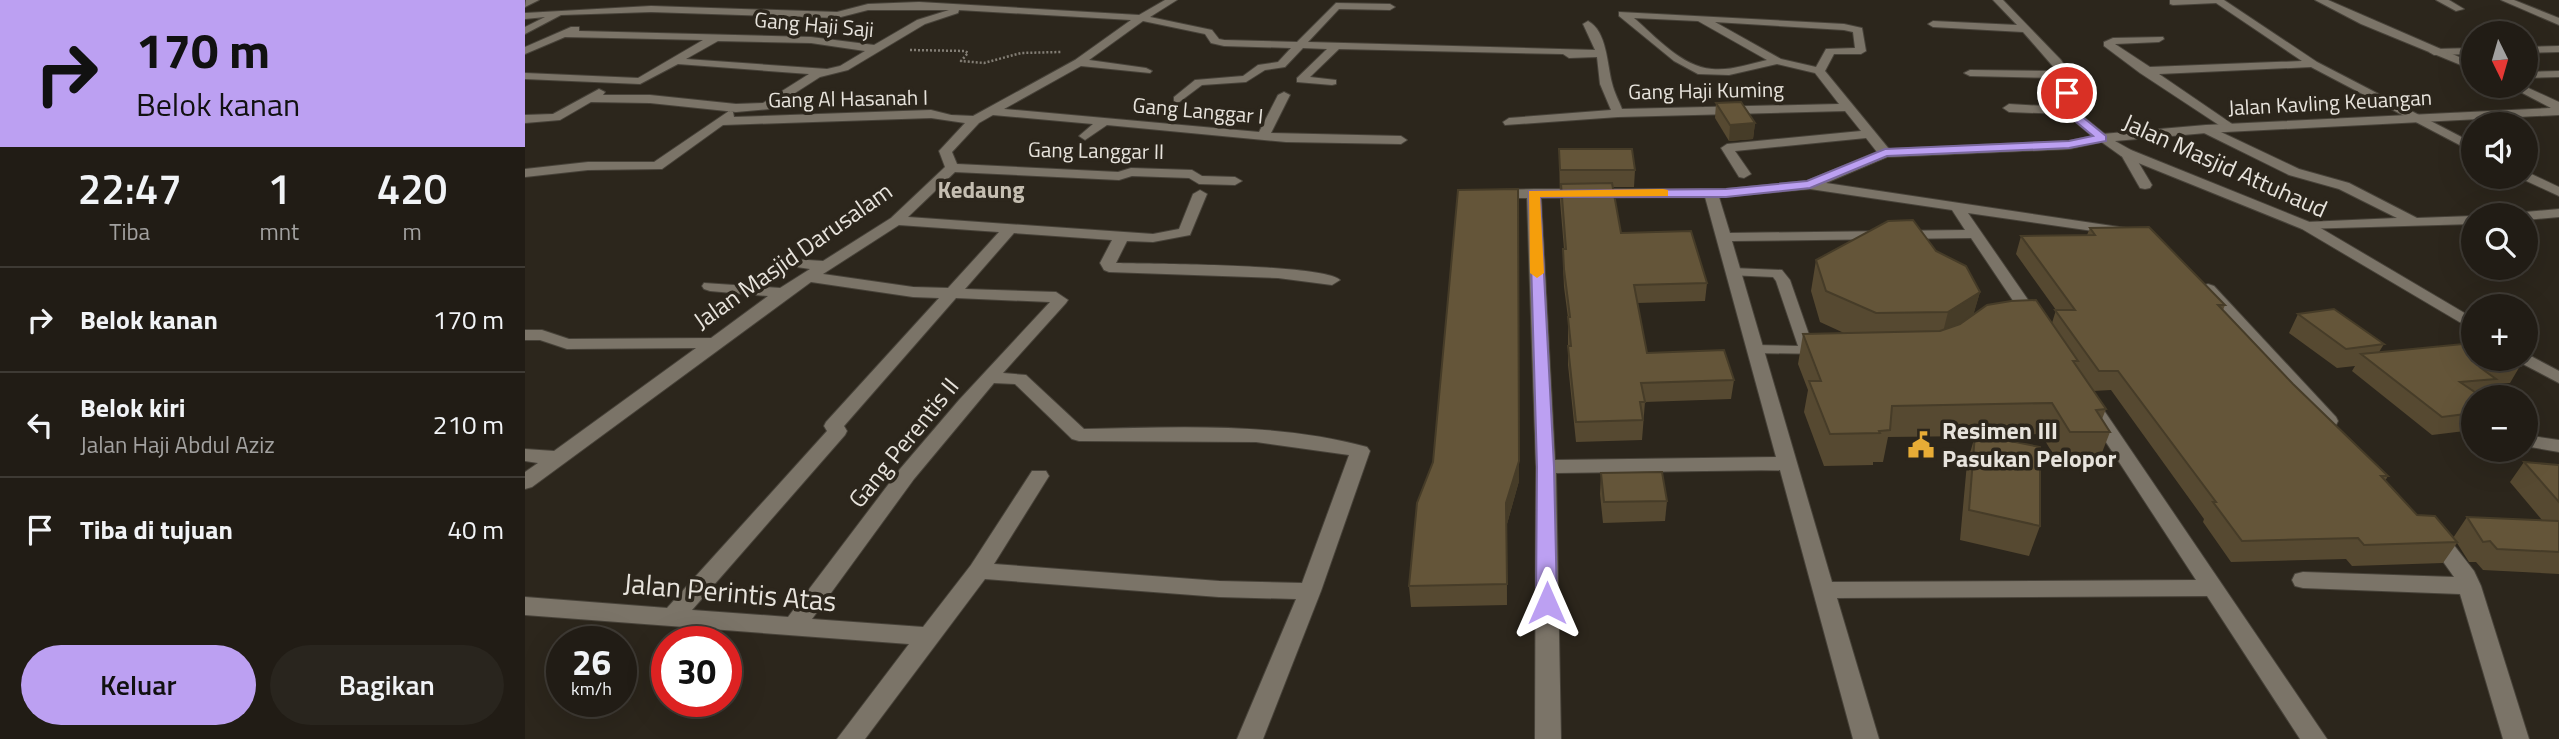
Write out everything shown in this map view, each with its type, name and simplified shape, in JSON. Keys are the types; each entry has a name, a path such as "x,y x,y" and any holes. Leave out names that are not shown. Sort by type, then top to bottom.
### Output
{"street":[{"path":"525,4 534,0"},
{"path":"525,31 585,0"},
{"path":"651,9 668,0"},
{"path":"1030,13 1050,0"},
{"path":"952,167 945,151 975,120 1079,61 1172,0"},
{"path":"1998,0 2066,75 2069,111 2009,108"},
{"path":"2173,2 2218,0 2313,64 2461,142"},
{"name":"Jalan Kavling Keuangan","path":"2320,0 2461,63"},
{"path":"2441,0 2459,9"},
{"path":"2506,0 2559,22"},
{"path":"525,16 616,9 837,15 879,6 955,5 1030,13 1141,18 1208,32 1215,41 1224,43 1566,51 1569,55 1602,53"},
{"path":"588,98 650,99 736,108 766,106 816,75 844,68 955,5"},
{"path":"1178,99 1199,82 1246,79 1259,69 1282,65 1336,6 1390,7"},
{"path":"525,51 616,9"},
{"path":"689,37 737,13"},
{"path":"1777,61 1726,72 1702,72 1682,62 1623,14 1699,17 1858,30 1861,51 1831,51 1819,71"},
{"path":"1699,17 1777,61 1819,71 1885,153 1810,185"},
{"name":"Gang Haji Kuming","path":"1588,24 1602,53 1606,84 1618,113 1849,107"},
{"path":"1933,24 2027,29"},
{"name":"Gang Haji Saji","path":"565,34 811,40 877,50"},
{"path":"525,76 640,81 715,38"},
{"path":"2159,39 2108,43 2144,71 2232,128"},
{"path":"1332,82 1301,80 1336,46"},
{"path":"2538,50 2559,49"},
{"path":"2434,52 2461,51"},
{"path":"2543,60 2559,67"},
{"path":"1079,61 1146,71"},
{"path":"682,62 826,72"},
{"path":"2144,71 2313,64"},
{"path":"1970,73 2066,75"},
{"path":"2538,75 2559,74"},
{"path":"525,85 542,77"},
{"path":"525,119 551,118 617,81"},
{"path":"1263,136 1284,95"},
{"name":"Jalan Kavling Keuangan","path":"2538,98 2559,109"},
{"path":"525,173 587,166 656,166 736,108"},
{"name":"Jalan Kavling Keuangan","path":"1885,153 2069,145 2102,138 2206,129 2559,109"},
{"name":"Gang Langgar I","path":"992,111 1263,136 1401,140"},
{"name":"Jalan Masjid Attuhaud","path":"2069,111 2102,138 2126,153 2307,226 2461,318"},
{"path":"1509,122 1618,113"},
{"name":"Gang Al Hasanah I","path":"721,121 931,114 951,119 975,120"},
{"path":"1085,136 1103,122"},
{"path":"2206,129 2294,172 2344,186 2411,220"},
{"path":"1744,174 1727,148 1870,134"},
{"path":"2126,153 2145,185"},
{"name":"Gang Langgar II","path":"952,167 1119,176 1131,172 1192,174 1199,180 1235,181"},
{"name":"Jalan Masjid Darusalam","path":"525,482 783,293 896,221 952,167"},
{"path":"2538,182 2559,192"},
{"path":"1481,194 1711,193 1810,185 2141,234"},
{"path":"1711,193 1866,739"},
{"path":"896,221 1153,238 1185,232 1200,194"},
{"path":"1534,194 1545,467 1548,739"},
{"path":"1958,209 2025,318 2047,340"},
{"path":"2538,215 2559,213"},
{"path":"2307,226 2461,220"},
{"path":"673,617 838,430 833,426 1009,230"},
{"path":"1723,236 1975,234"},
{"path":"1122,235 1108,263 1109,267 1278,273 1332,281"},
{"path":"782,261 826,266"},
{"path":"2192,272 2341,433"},
{"path":"810,276 881,289 954,293"},
{"path":"710,286 783,293"},
{"name":"Gang Perentis II","path":"794,626 907,474 1059,298 954,293"},
{"path":"525,335 542,335 567,344 714,343"},
{"path":"2538,366 2559,379"},
{"path":"989,377 1020,379 1079,435 1181,433 1326,443 1360,452 1310,591 1250,739"},
{"path":"2085,396 2314,739"},
{"path":"2538,443 2559,446"},
{"path":"525,456 557,458"},
{"path":"1545,467 1787,463"},
{"path":"850,739 979,571 1039,476"},
{"path":"2425,524 2444,544 2466,577 2516,739"},
{"path":"979,571 1219,589 1310,591"},
{"path":"2303,580 2469,586"},
{"path":"1823,590 2213,588"},
{"name":"Jalan Perintis Atas","path":"525,606 930,637"}],"lane":[{"path":"1733,272 1777,273 1783,280 1807,351"},
{"path":"1755,350 1834,351"}],"path":[{"name":"Gang Haji Saji","path":"877,50 965,51 968,53 961,61 973,64 1039,51"}],"building":[{"path":"1741,102 1755,123 1730,125 1716,103"},
{"path":"1559,149 1632,149 1635,170 1560,170"},
{"path":"1612,183 1621,233 1691,231 1707,283 1634,285 1647,353 1724,350 1734,380 1641,383 1645,402 1640,402 1643,420 1576,422 1568,346 1571,346 1570,317 1564,269 1563,249 1566,249 1561,184"},
{"path":"1518,189 1519,461 1506,503 1507,584 1409,586 1417,503 1433,462 1458,190"},
{"path":"1913,220 1936,251 1966,266 1980,292 1948,312 1876,313 1826,291 1816,260 1888,221"},
{"path":"2149,227 2225,305 2218,305 2293,384 2388,476 2381,476 2417,515 2435,516 2457,542 2364,545 2358,538 2242,541 2118,371 2099,371 2055,310 2075,310 2021,236 2095,235 2090,228"},
{"path":"2036,300 2078,361 2073,361 2106,409 2096,410 2110,432 2070,432 2052,403 1892,406 1890,430 1879,431 1880,433 1830,434 1809,381 1821,381 1803,334 1940,331 1960,324 1987,305"},
{"path":"2334,309 2384,344 2346,349 2298,314"},
{"path":"2461,344 2461,371 2485,371 2496,379 2460,382 2464,385 2461,385 2461,415 2442,417 2361,354"},
{"path":"1975,434 2040,447 2040,526 1969,510"},
{"path":"2524,462 2559,465 2559,502"},
{"path":"1662,472 1667,501 1604,502 1601,473"},
{"path":"2467,517 2559,521 2559,552 2497,549 2490,541 2483,542"}],"slow traffic":[{"path":"1537,273 1534,194 1663,193"}],"place":[{"name":"Resimen III Pasukan Pelopor","path":"1921,445"}],"district":[{"name":"Kedaung","path":"981,190"}],"route":[{"path":"1547,603 1545,467 1534,194 1726,193 1810,185 1885,153 2069,145 2102,138 2069,111 2067,93"}]}
